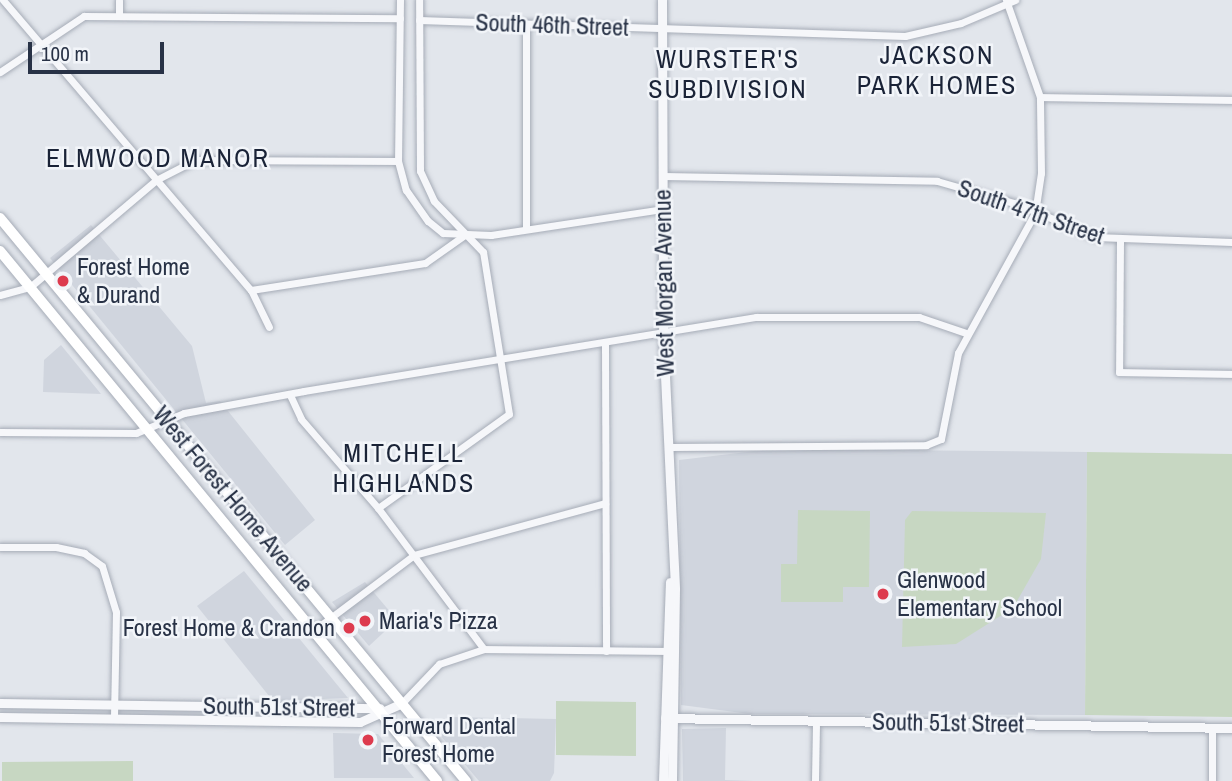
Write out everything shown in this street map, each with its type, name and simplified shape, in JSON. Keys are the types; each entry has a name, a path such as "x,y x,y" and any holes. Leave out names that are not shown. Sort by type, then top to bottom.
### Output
{"main road":[{"name":"West Forest Home Avenue","path":"0,218 38,280 147,430 438,781"},
{"name":"West Forest Home Avenue","path":"0,251 38,280 167,420 466,781"}],"street":[{"path":"3,0 251,290 269,327"},
{"path":"119,0 119,14"},
{"path":"400,0 398,161 406,190 428,221 443,233 526,229 662,208"},
{"path":"378,508 509,414 502,357 483,252 434,201 420,171 419,0"},
{"name":"West Morgan Avenue","path":"662,0 663,334 672,567 669,718 663,781"},
{"path":"669,447 937,443 966,333 1035,213 1040,97 1009,1"},
{"name":"South 46th Street","path":"419,20 905,36 1009,1"},
{"path":"0,72 74,18 119,14 400,18"},
{"path":"526,25 526,229"},
{"path":"1040,97 1232,100"},
{"path":"0,295 38,280 156,180 204,158 398,161"},
{"name":"South 47th Street","path":"663,176 937,181 1120,241 1232,242"},
{"path":"251,290 425,263 466,233"},
{"path":"1120,241 1119,372 1232,374"},
{"path":"0,432 147,430 167,420 502,357 800,316 919,317 966,333"},
{"path":"605,343 606,651"},
{"path":"290,395 301,419 378,508 484,649"},
{"path":"313,631 414,555 605,503"},
{"path":"0,547 56,547 84,553 102,566 116,612 114,718"},
{"name":"West Morgan Avenue","path":"672,567 667,651 672,781"},
{"path":"402,703 439,664 484,649 667,651"},
{"name":"South 51st Street","path":"0,703 381,712"},
{"name":"South 51st Street","path":"0,717 360,722 402,703"},
{"name":"South 51st Street","path":"669,718 1232,728"},
{"path":"815,781 816,721"},
{"path":"1212,727 1212,781"}],"shaded area":[{"path":"91,225 192,346 206,403 220,401 315,520 285,545 50,258"},
{"path":"61,345 101,394 43,392 44,360"},
{"name":"Glenwood Elementary School","path":"773,449 1087,452 1085,715 750,714 681,705 679,460"},
{"path":"244,571 348,698 273,701 197,606"},
{"path":"365,582 397,620 369,646 332,602"},
{"path":"450,717 556,719 554,773 550,781 479,781 435,729"},
{"path":"726,728 725,780 754,781 683,781 682,729"},
{"path":"333,733 378,734 414,778 334,778"}],"green space":[{"path":"1087,452 1232,454 1232,717 1085,715"},
{"path":"798,510 870,511 869,587 843,587 843,602 781,602 781,564 797,564"},
{"path":"912,511 1046,513 1041,559 1013,608 956,644 902,647 905,520"},
{"path":"556,701 636,702 636,756 556,755"},
{"path":"133,761 133,781 2,781 2,762"}],"place":[{"name":"Forest Home & Durand","path":"63,281"},
{"name":"Glenwood Elementary School","path":"883,594"},
{"name":"Maria's Pizza","path":"365,621"},
{"name":"Forest Home & Crandon","path":"349,628"},
{"name":"Forward Dental Forest Home","path":"368,740"}],"district":[{"name":"JACKSON PARK HOMES","path":"937,70"},
{"name":"WURSTER'S SUBDIVISION","path":"728,74"},
{"name":"ELMWOOD MANOR","path":"158,158"},
{"name":"MITCHELL HIGHLANDS","path":"404,468"}]}
